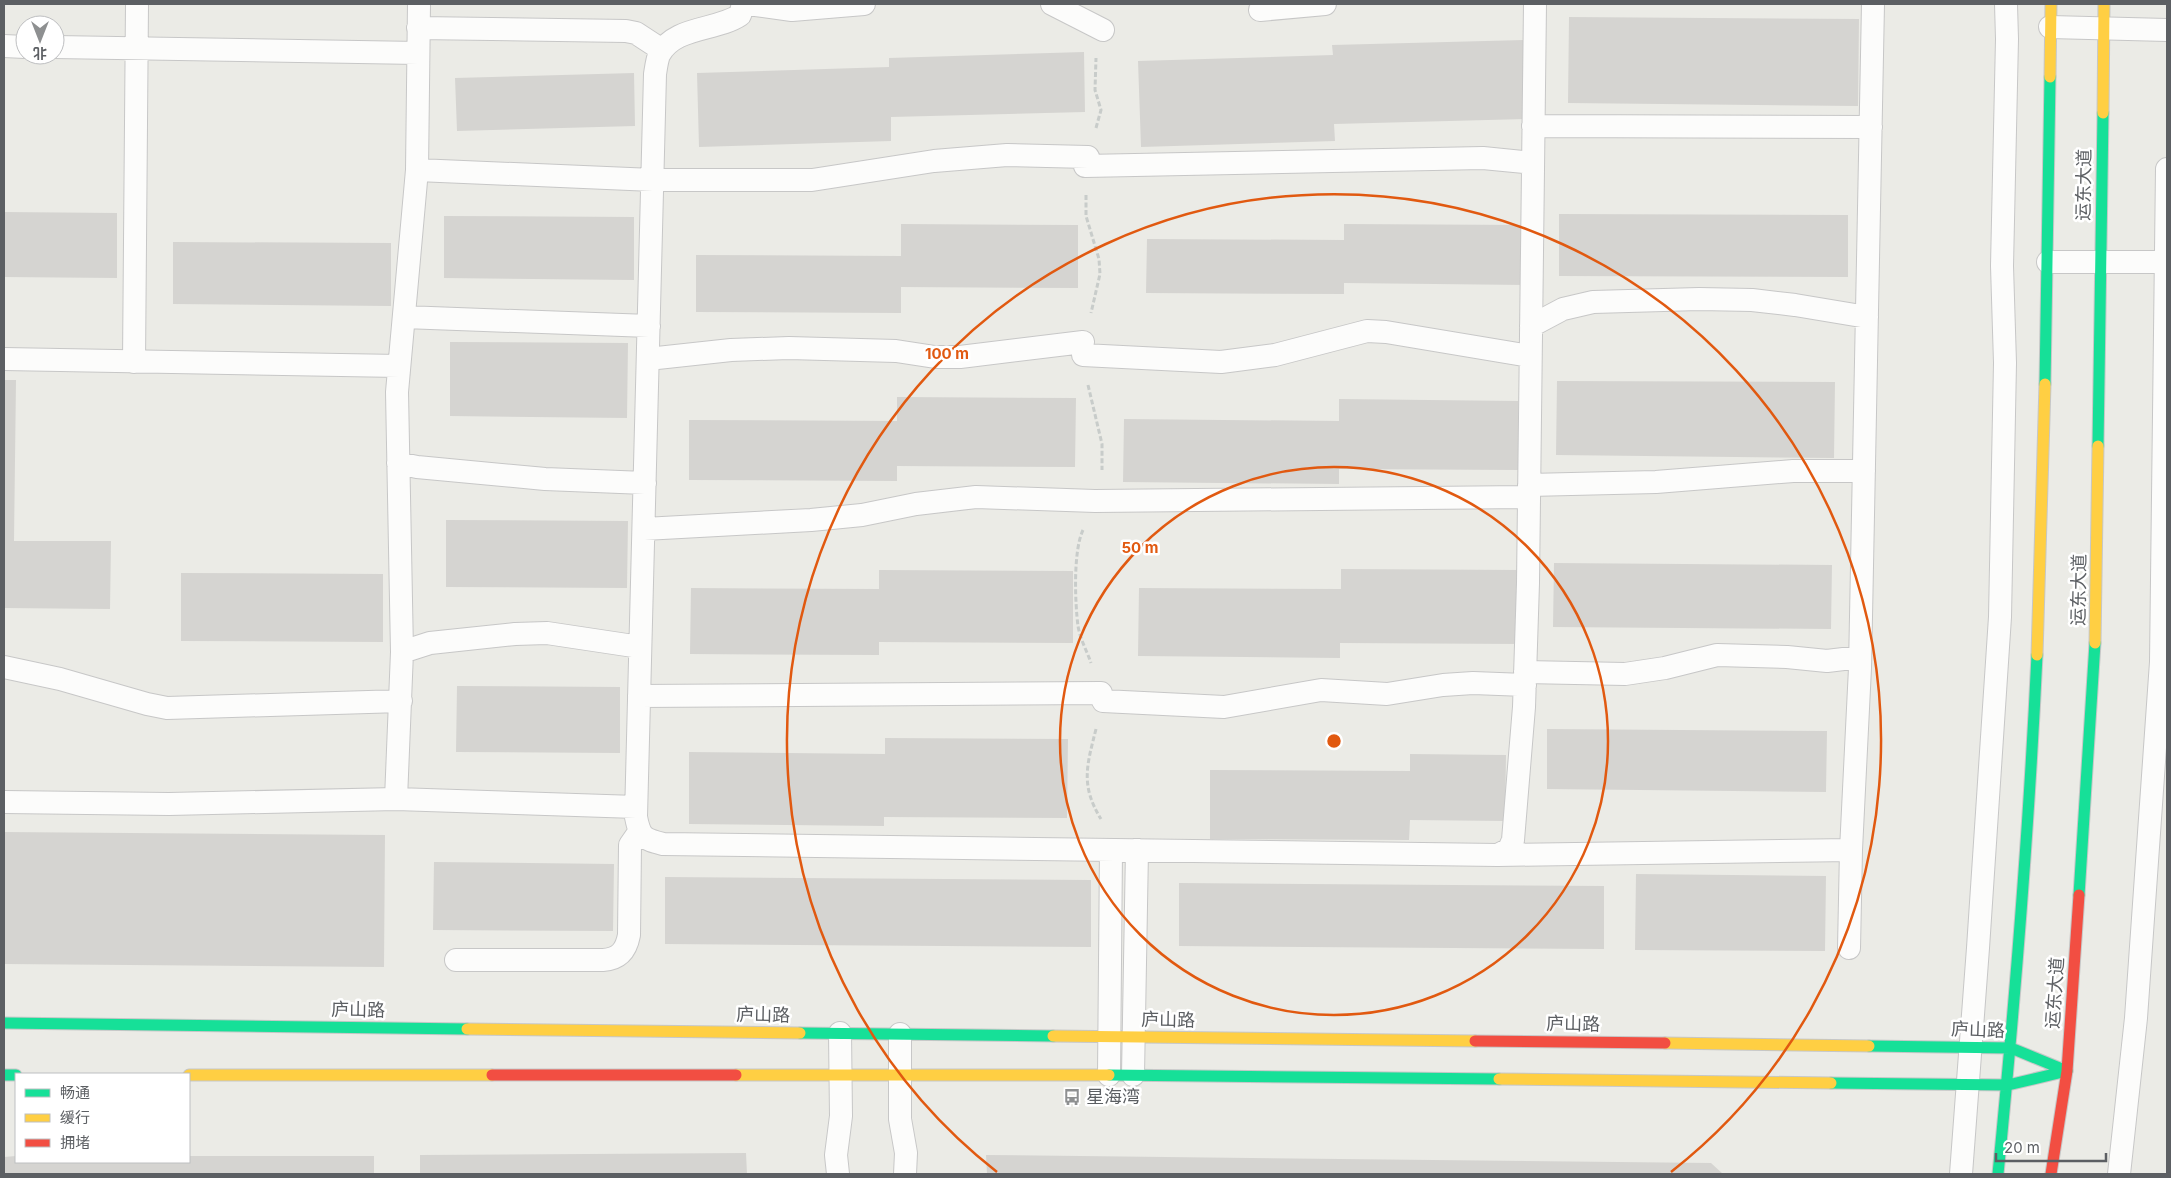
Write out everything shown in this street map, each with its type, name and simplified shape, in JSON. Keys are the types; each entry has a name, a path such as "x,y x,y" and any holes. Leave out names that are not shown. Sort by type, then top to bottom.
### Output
{"street":[{"name":"运东大道","path":"1998,1174 2011,1048 2037,679 2048,262 2050,4"},
{"name":"运东大道","path":"2051,1174 2067,1071 2096,634 2104,4"},
{"name":"庐山路","path":"4,1023 1971,1047 2011,1048 2067,1071"},
{"path":"190,1074 1133,1074 2008,1086 2067,1071"}],"lane":[{"path":"134,362 137,4"},
{"path":"396,800 402,652 397,392 417,170 419,4"},
{"path":"743,4 740,14 730,21 681,35 666,44 658,56 655,74 636,807 639,832 647,840 663,844 1498,855 1852,850"},
{"path":"748,4 792,10 864,4"},
{"path":"1052,4 1103,30"},
{"path":"1260,10 1325,4"},
{"path":"1498,855 1509,849 1513,840 1525,679 1535,4"},
{"path":"1850,948 1860,658 1874,4"},
{"path":"1961,1174 1969,1084 2000,617 2005,363 2002,266 2007,39 2006,4"},
{"path":"2050,27 2167,30"},
{"path":"418,28 626,31 636,33 662,50"},
{"path":"65,47 418,53"},
{"path":"1533,126 1871,127"},
{"path":"417,170 653,180 812,180 934,162 1008,155 1087,162 1483,158 1533,163"},
{"path":"2118,1174 2136,1018 2161,662 2167,169"},
{"path":"2048,262 2167,263"},
{"path":"1531,326 1563,309 1593,302 1699,299 1752,300 1795,305 1867,318"},
{"path":"404,317 649,326"},
{"path":"648,359 731,350 789,348 896,351 935,357 1083,349 1221,362 1275,354 1367,331 1386,332 1530,356"},
{"path":"4,359 399,366"},
{"path":"398,463 417,467 546,479 645,483"},
{"path":"644,529 854,516 916,504 976,497 1095,501 1529,491 1793,471 1864,471"},
{"path":"402,652 430,643 548,632 640,647"},
{"path":"639,696 1102,697 1224,707 1321,690 1388,694 1443,685 1625,674 1665,668 1717,655 1787,657 1827,661 1860,658"},
{"path":"4,668 60,679 167,708 401,700"},
{"path":"4,802 169,804 396,800 636,807"},
{"path":"456,960 603,960 613,959 622,954 630,936 630,845 639,832"},
{"path":"1109,1074 1109,1036 1125,850"},
{"path":"1125,850 1134,1037 1133,1074"},
{"path":"838,1174 836,1155 841,1116 840,1033"},
{"path":"900,1034 900,1119 906,1153 905,1174"}],"path":[{"path":"1103,30 1094,64 1095,90 1100,110 1087,162 1086,216 1099,259 1100,274 1083,349 1083,364 1102,444 1102,480 1091,514 1079,538 1075,586 1078,628 1102,697 1087,767 1089,798 1100,818 1125,850"}],"building":[{"path":"1569,17 1859,19 1858,106 1568,103"},
{"path":"1524,40 1526,119 1334,124 1335,141 1141,147 1138,61 1333,55 1332,45"},
{"path":"1084,52 1085,112 891,117 891,141 699,147 697,73 889,67 889,58"},
{"path":"634,73 635,126 457,131 455,78"},
{"path":"4,212 117,213 117,278 4,277"},
{"path":"1559,214 1848,215 1848,277 1559,276"},
{"path":"444,216 634,217 634,280 444,278"},
{"path":"901,224 1078,225 1078,288 901,287 901,313 696,312 696,255 901,256"},
{"path":"1344,224 1528,225 1527,285 1344,283 1344,294 1146,293 1147,239 1344,240"},
{"path":"173,242 391,243 391,306 173,304"},
{"path":"450,342 628,343 627,418 450,416"},
{"path":"4,380 16,380 14,541 111,541 110,609 4,608"},
{"path":"1557,381 1835,382 1834,458 1556,455"},
{"path":"897,397 1076,398 1075,467 897,466 897,481 689,480 689,420 897,421"},
{"path":"1339,399 1518,401 1518,470 1339,469 1339,484 1123,482 1124,419 1339,421"},
{"path":"446,520 628,521 627,588 446,587"},
{"path":"1554,563 1832,565 1831,629 1553,627"},
{"path":"1341,569 1521,570 1521,644 1340,643 1340,658 1138,656 1139,588 1341,589"},
{"path":"879,570 1073,571 1073,643 879,642 879,655 690,654 691,588 879,589"},
{"path":"181,573 383,574 383,642 181,641"},
{"path":"457,686 620,687 620,753 456,752"},
{"path":"1547,729 1827,731 1826,792 1547,789"},
{"path":"885,738 1068,739 1067,818 884,817 884,826 689,824 689,752 885,754"},
{"path":"1410,754 1506,755 1505,821 1410,820 1409,840 1210,839 1210,770 1410,771"},
{"path":"4,832 385,835 384,967 4,964"},
{"path":"434,862 614,864 613,931 433,930"},
{"path":"1636,874 1826,876 1825,951 1635,950"},
{"path":"665,877 1091,880 1091,947 665,944"},
{"path":"1179,883 1604,886 1604,949 1179,946"},
{"path":"746,1153 747,1174 420,1174 420,1155"},
{"path":"986,1155 1711,1163 1723,1174 987,1174"},
{"path":"15,1156 15,1163 190,1163 190,1156 374,1156 374,1174 4,1174 4,1157"}],"traffic: fast":[{"path":"2045,384 2050,77"},
{"path":"2098,446 2103,113"},
{"path":"2079,895 2095,643"},
{"path":"1998,1174 2021,914 2037,655"},
{"path":"4,1023 467,1029"},
{"path":"800,1033 1053,1036"},
{"path":"1831,1083 2008,1085 2067,1071 2011,1048 1869,1046"},
{"path":"4,1075 15,1075"},
{"path":"1109,1075 1499,1079"}],"traffic: slow":[{"path":"2050,77 2051,4"},
{"path":"2103,113 2104,4"},
{"path":"2037,655 2045,384"},
{"path":"2095,643 2098,446"},
{"path":"467,1029 800,1033"},
{"path":"1053,1036 1475,1041"},
{"path":"1665,1043 1869,1046"},
{"path":"190,1075 492,1075"},
{"path":"736,1075 1109,1075"},
{"path":"1499,1079 1831,1083"}],"traffic: jam":[{"path":"2051,1174 2067,1071 2079,895"},
{"path":"1475,1041 1665,1043"},
{"path":"492,1075 736,1075"}],"place":[{"name":"星海湾","path":"1072,1097"}]}
